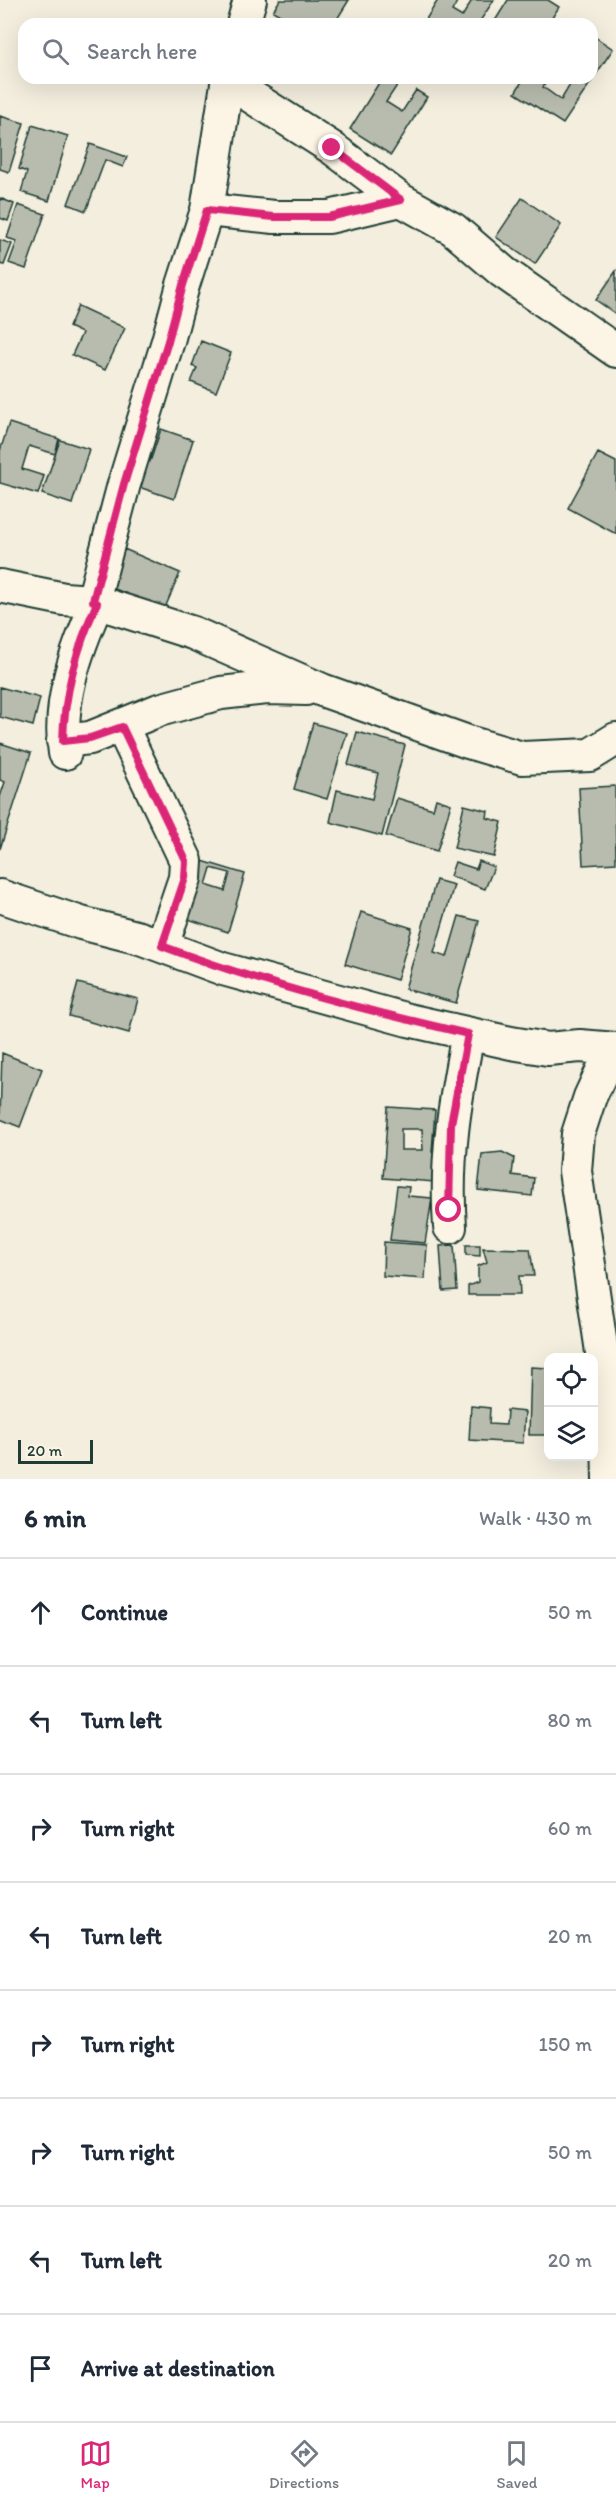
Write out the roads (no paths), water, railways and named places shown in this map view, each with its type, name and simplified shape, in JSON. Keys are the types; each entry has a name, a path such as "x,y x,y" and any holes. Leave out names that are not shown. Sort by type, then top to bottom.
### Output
{"street":[{"path":"245,18 250,0"},
{"path":"226,84 207,210 124,484 95,602 68,687 63,718 64,747 122,727 159,710 220,693 267,688 322,690"},
{"path":"235,84 332,148 401,200 453,229 503,272 616,351"},
{"path":"207,210 274,217 329,217 401,200"},
{"path":"0,586 64,599 95,602 193,633 322,690 468,742 522,758 590,755 616,739"},
{"path":"122,727 186,861 185,878 162,946"},
{"path":"0,896 71,920 162,946 223,969 292,990 468,1034 548,1049 580,1046 616,1051 603,1069 590,1097 578,1134 575,1171 601,1345 607,1397 611,1479"},
{"path":"450,1227 448,1178 451,1124 468,1034"},
{"path":"611,1479 616,1475"}]}
